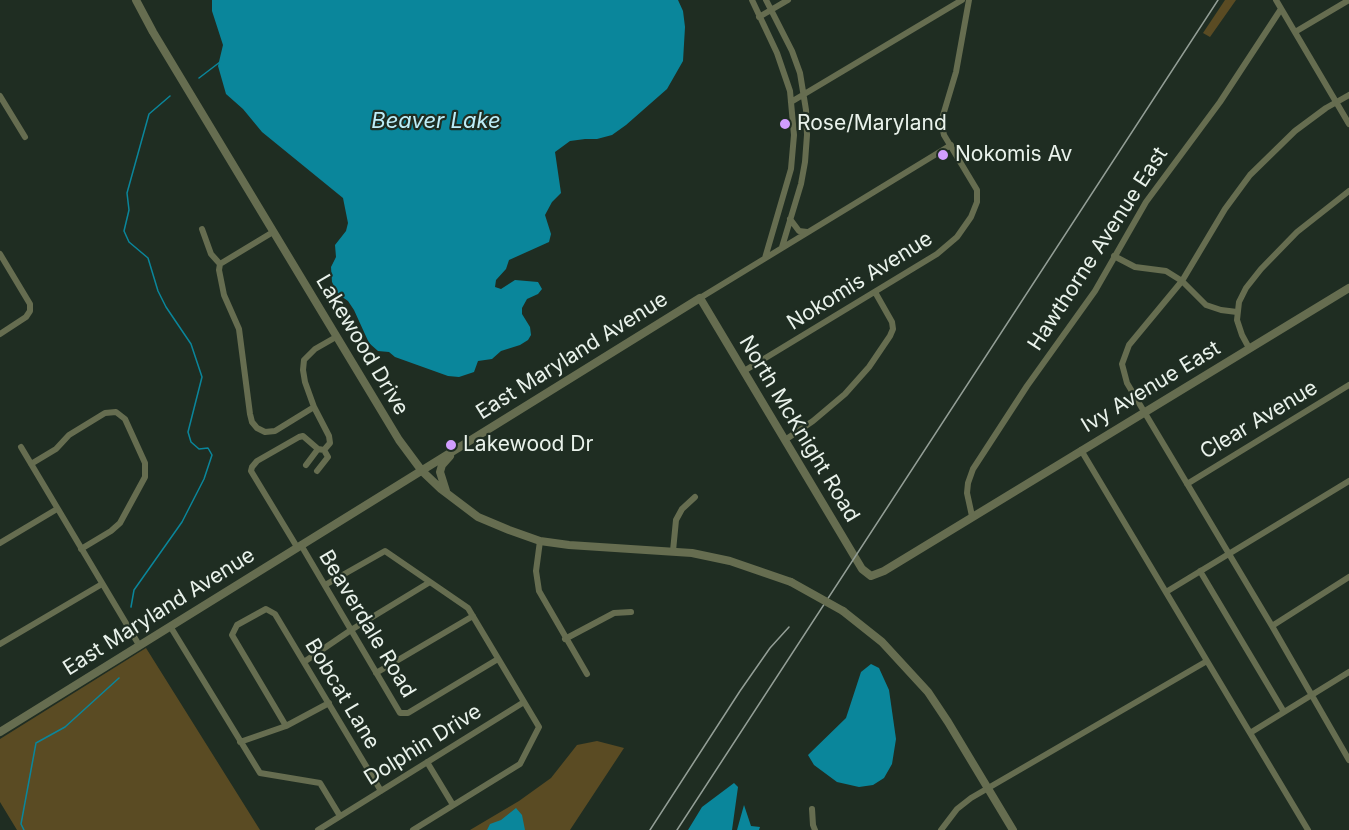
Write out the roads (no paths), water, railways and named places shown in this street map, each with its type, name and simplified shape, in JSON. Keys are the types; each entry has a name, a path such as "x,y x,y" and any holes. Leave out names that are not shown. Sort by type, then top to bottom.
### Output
{"street":[{"name":"Lakewood Drive","path":"136,0 336,337 399,440 422,471 448,495 486,520 540,541 586,547 673,551 730,561 791,582 843,611 898,657 927,692 988,788"},
{"path":"752,0 777,53 790,91 794,135 791,169 765,258"},
{"path":"766,0 792,51 800,73 807,135 801,184 782,248"},
{"path":"759,17 788,0"},
{"path":"791,102 962,0"},
{"name":"Nokomis Avenue","path":"744,371 947,247 971,217 977,202 977,190 942,132 941,122 956,72 969,0"},
{"path":"1276,0 1349,124"},
{"path":"1294,32 1348,0"},
{"name":"Hawthorne Avenue East","path":"972,516 967,493 973,469 1027,386 1086,305 1146,202 1220,102 1281,9"},
{"path":"1349,95 1295,131 1250,175 1225,209 1182,281 1129,345 1123,358 1124,377 1349,760"},
{"path":"0,96 25,137"},
{"name":"East Maryland Avenue","path":"0,732 951,145"},
{"path":"1249,348 1239,328 1237,312 1246,288 1278,250 1313,217 1349,191"},
{"path":"790,219 800,231 808,232"},
{"path":"202,229 211,254 220,264"},
{"path":"273,232 220,264 219,270 224,295 239,329 252,422 265,432 275,431 314,407"},
{"path":"0,254 30,304 30,311 26,317 0,334"},
{"path":"1114,256 1135,267 1166,271 1182,281 1206,305 1237,312"},
{"name":"Ivy Avenue East","path":"870,576 885,571 1349,288"},
{"path":"785,440 813,421 845,394 869,367 890,336 892,322 874,292"},
{"name":"North McKnight Road","path":"700,298 861,568 870,576"},
{"path":"306,465 330,443 305,382 304,360 315,349 336,337"},
{"name":"Clear Avenue","path":"1187,484 1349,385"},
{"path":"31,464 56,449 69,435 105,413 116,412 125,419 146,464 145,477 120,523 81,549"},
{"name":"Beaverdale Road","path":"321,450 303,436 299,437 252,467 252,476 325,585 398,711 403,714 408,713 498,659"},
{"path":"21,447 139,645"},
{"path":"448,495 440,478 440,470 444,462 458,448"},
{"path":"317,471 328,457 321,450"},
{"path":"1082,450 1308,830"},
{"path":"1166,592 1349,481"},
{"path":"673,551 675,526 679,514 695,497"},
{"path":"0,543 57,509"},
{"path":"540,541 536,571 539,591 587,674"},
{"path":"325,585 385,551 468,608 539,728 520,764 413,830"},
{"path":"1200,571 1284,712"},
{"path":"1272,626 1349,577"},
{"path":"304,662 351,630 430,582"},
{"path":"0,644 102,584"},
{"name":"Bobcat Lane","path":"286,726 232,634 237,625 263,610 270,610 275,614 381,791"},
{"path":"565,639 614,612 631,612"},
{"path":"376,673 473,616"},
{"path":"170,626 260,773 320,783 340,816"},
{"path":"941,830 964,802 1207,661"},
{"path":"1250,733 1349,672"},
{"name":"Dolphin Drive","path":"318,830 524,702"},
{"path":"240,742 286,726 329,703"},
{"path":"428,762 453,805"},
{"path":"988,788 1013,830"},
{"path":"813,809 815,830"}],"water":[{"name":"Beaver Lake","path":"212,0 678,0 683,11 685,27 683,61 667,89 612,135 597,139 570,141 555,152 561,193 552,202 545,215 551,234 549,242 509,260 506,269 496,280 495,287 501,289 515,280 538,282 542,289 538,294 527,299 522,308 522,314 530,327 531,335 520,345 501,351 492,359 478,361 474,372 459,377 448,376 395,357 389,352 378,351 369,343 348,301 338,294 332,282 331,267 336,257 335,245 346,231 348,223 343,198 262,132 243,109 226,94 218,66 223,45 212,11"},
{"path":"871,664 879,668 889,690 896,739 892,764 884,778 873,785 859,787 837,782 814,765 808,755 846,718 861,672"},
{"path":"734,783 738,787 732,830 688,830 702,807"},
{"path":"744,805 751,826 760,827 759,830 737,830"},
{"path":"516,808 522,815 525,830 487,830 490,824 501,820"}],"waterway":[{"path":"199,78 220,62"},
{"path":"131,607 134,590 182,522 204,479 212,455 208,448 199,449 191,442 188,432 202,377 191,344 166,307 158,291 148,258 129,242 124,231 129,210 127,193 149,114 170,96"},
{"path":"24,830 21,824 36,743 65,727 119,678"}],"railway":[{"path":"677,830 1218,0"},
{"path":"650,830 740,691 770,648 789,627"}],"place":[{"name":"Rose/Maryland","path":"785,124"},
{"name":"Nokomis Av","path":"943,155"},
{"name":"Lakewood Dr","path":"451,445"}]}
